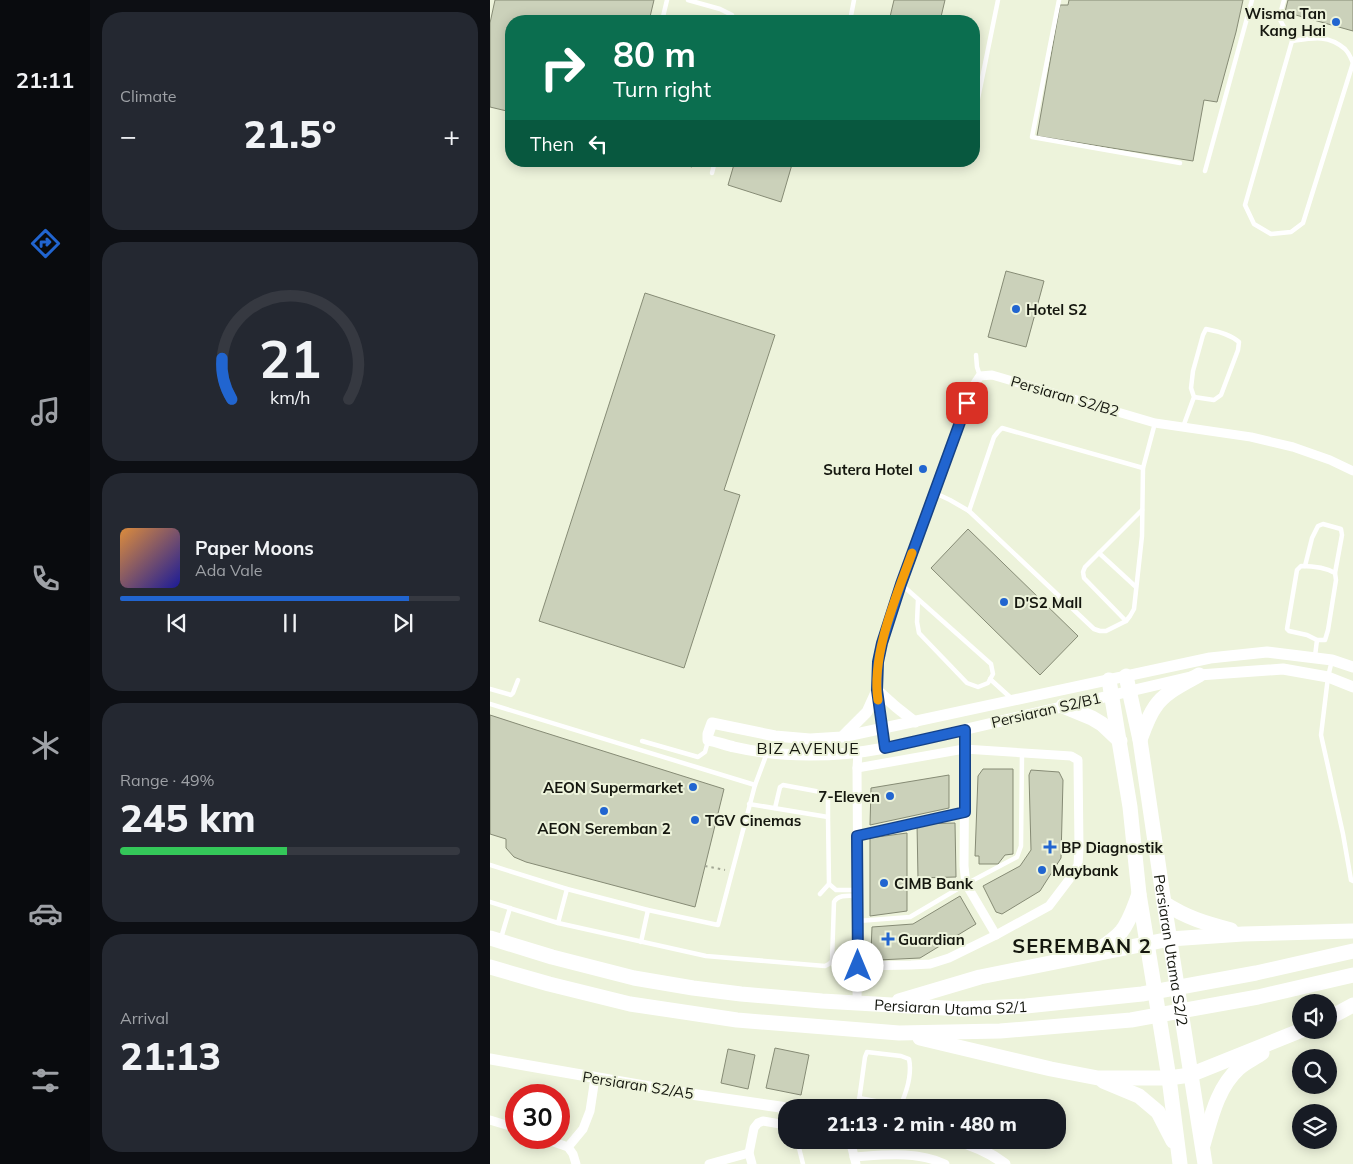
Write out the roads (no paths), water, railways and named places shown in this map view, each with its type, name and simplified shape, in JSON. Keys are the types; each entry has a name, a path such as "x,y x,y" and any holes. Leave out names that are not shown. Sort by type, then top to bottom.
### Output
{"main road":[{"path":"1140,740 1155,707 1162,698 1199,675"},
{"name":"Persiaran Utama S2/2","path":"1109,680 1130,807 1139,894 1168,1074 1179,1158"},
{"name":"Persiaran Utama S2/2","path":"1128,683 1140,740 1203,1157"},
{"path":"1063,706 1102,724 1120,741"},
{"path":"1091,954 1112,941 1122,932 1139,894"},
{"path":"1164,903 1183,915 1198,921 1243,934"},
{"path":"886,1005 980,978 1091,954 1148,949 1243,934 1353,931"},
{"name":"Persiaran Utama S2/1","path":"495,940 634,978 693,988 741,994 857,1003 962,1008 1026,1006 1142,994 1256,973 1353,951"},
{"name":"Persiaran Utama S2/1","path":"494,969 630,1004 738,1020 899,1033 1000,1031 1131,1020 1258,997 1353,975"},
{"path":"1337,1014 1353,1005"},
{"path":"899,1033 1051,1069 1098,1078 1139,1096 1158,1112 1179,1158"},
{"path":"1098,1078 1189,1071 1292,1033"},
{"path":"1203,1157 1214,1107 1228,1080 1240,1067 1292,1035"}],"street":[{"name":"Persiaran S2/B2","path":"980,376 992,375 1156,423 1251,437 1293,447 1330,460 1353,471"},
{"path":"885,748 877,690 878,662 882,643 934,492 974,385 980,376"},
{"name":"Persiaran S2/B1","path":"1353,667 1332,660 1267,652 1210,658 1128,683 1112,695 858,753 767,753 735,748 708,740 712,723 775,736 810,739 842,737 1109,680 1128,683 1199,675 1283,669 1328,677 1353,687"},
{"path":"877,690 896,708 915,722"},
{"path":"842,737 867,712 877,690"},
{"path":"965,730 964,866 966,884 996,935"},
{"path":"857,768 964,749 1071,756 1078,760 1080,848 1078,865 1049,906 996,935 949,958 930,964 858,966"},
{"path":"857,1003 858,753"},
{"name":"Persiaran S2/A5","path":"490,1059 684,1093 778,1107"},
{"path":"570,1145 583,1129 590,1111 595,1078"},
{"path":"490,1120 505,1125"},
{"path":"752,1164 749,1153 754,1128 758,1123 763,1122 778,1124"},
{"path":"569,1149 576,1164"},
{"path":"978,1149 1005,1164"},
{"path":"709,1164 749,1153"},
{"path":"855,1160 904,1154 921,1156 945,1164"}],"lane":[{"path":"663,15 667,0"},
{"path":"688,0 720,9 732,15"},
{"path":"851,15 854,0"},
{"path":"980,88 998,0"},
{"path":"1059,0 1032,137 1180,163"},
{"path":"1205,171 1252,0"},
{"path":"1284,0 1279,18 1292,41 1245,206 1254,224 1271,234 1291,232 1303,223 1353,63 1346,50 1327,38 1292,41"},
{"path":"712,173 714,167"},
{"path":"1183,428 1194,397 1191,388 1193,371 1206,329 1223,333 1239,342 1238,350 1221,395 1214,400 1194,397"},
{"path":"976,355 980,376"},
{"path":"934,492 969,511 1094,629 1100,632 1106,631 1126,621 1134,609 1142,536 1143,468 1156,423"},
{"path":"969,511 994,437 1002,428 1143,468"},
{"path":"1126,621 1084,578 1083,572 1085,567 1098,553 1142,510"},
{"path":"1305,566 1312,538 1318,526 1323,524 1330,525 1341,530 1342,535 1328,630 1325,640 1317,640 1286,629 1297,570 1301,566 1305,566 1323,568 1335,573"},
{"path":"1098,553 1136,587"},
{"path":"901,584 918,599 991,664 992,674 988,683 978,687 967,683 919,633 917,622 918,599"},
{"path":"1314,657 1317,640"},
{"path":"1332,660 1320,736 1343,834 1351,880 1353,882"},
{"path":"990,679 1013,700"},
{"path":"490,689 511,694 518,680"},
{"path":"490,704 755,785"},
{"path":"642,740 698,758 705,752 708,740"},
{"path":"490,865 567,889 648,910 718,925 749,804 767,753"},
{"path":"858,921 910,917 1017,857 1022,846 1022,753"},
{"path":"775,808 780,787 783,784 828,795 829,884 820,894"},
{"path":"749,804 828,817"},
{"path":"857,836 965,812"},
{"path":"829,884 836,890 858,893"},
{"path":"558,923 567,889"},
{"path":"490,902 558,923 706,956 825,966 832,961 836,899 858,893"},
{"path":"495,940 510,908"},
{"path":"641,942 648,910"},
{"path":"867,1052 901,1056 909,1060 910,1066 906,1094 902,1102 891,1104 860,1098 867,1052"},
{"path":"799,1149 803,1164"}],"place":[{"name":"Wisma Tan Kang Hai","path":"1336,22"},
{"name":"Hotel S2","path":"1016,309"},
{"name":"Sutera Hotel","path":"923,469"},
{"name":"D'S2 Mall","path":"1004,602"},
{"name":"AEON Supermarket","path":"693,787"},
{"name":"7-Eleven","path":"890,796"},
{"name":"AEON Seremban 2","path":"604,811"},
{"name":"TGV Cinemas","path":"695,820"},
{"name":"BP Diagnostik","path":"1050,847"},
{"name":"Maybank","path":"1042,870"},
{"name":"CIMB Bank","path":"884,883"},
{"name":"Guardian","path":"888,939"}],"district":[{"name":"BIZ AVENUE","path":"808,748"},
{"name":"SEREMBAN 2","path":"1082,945"}]}
